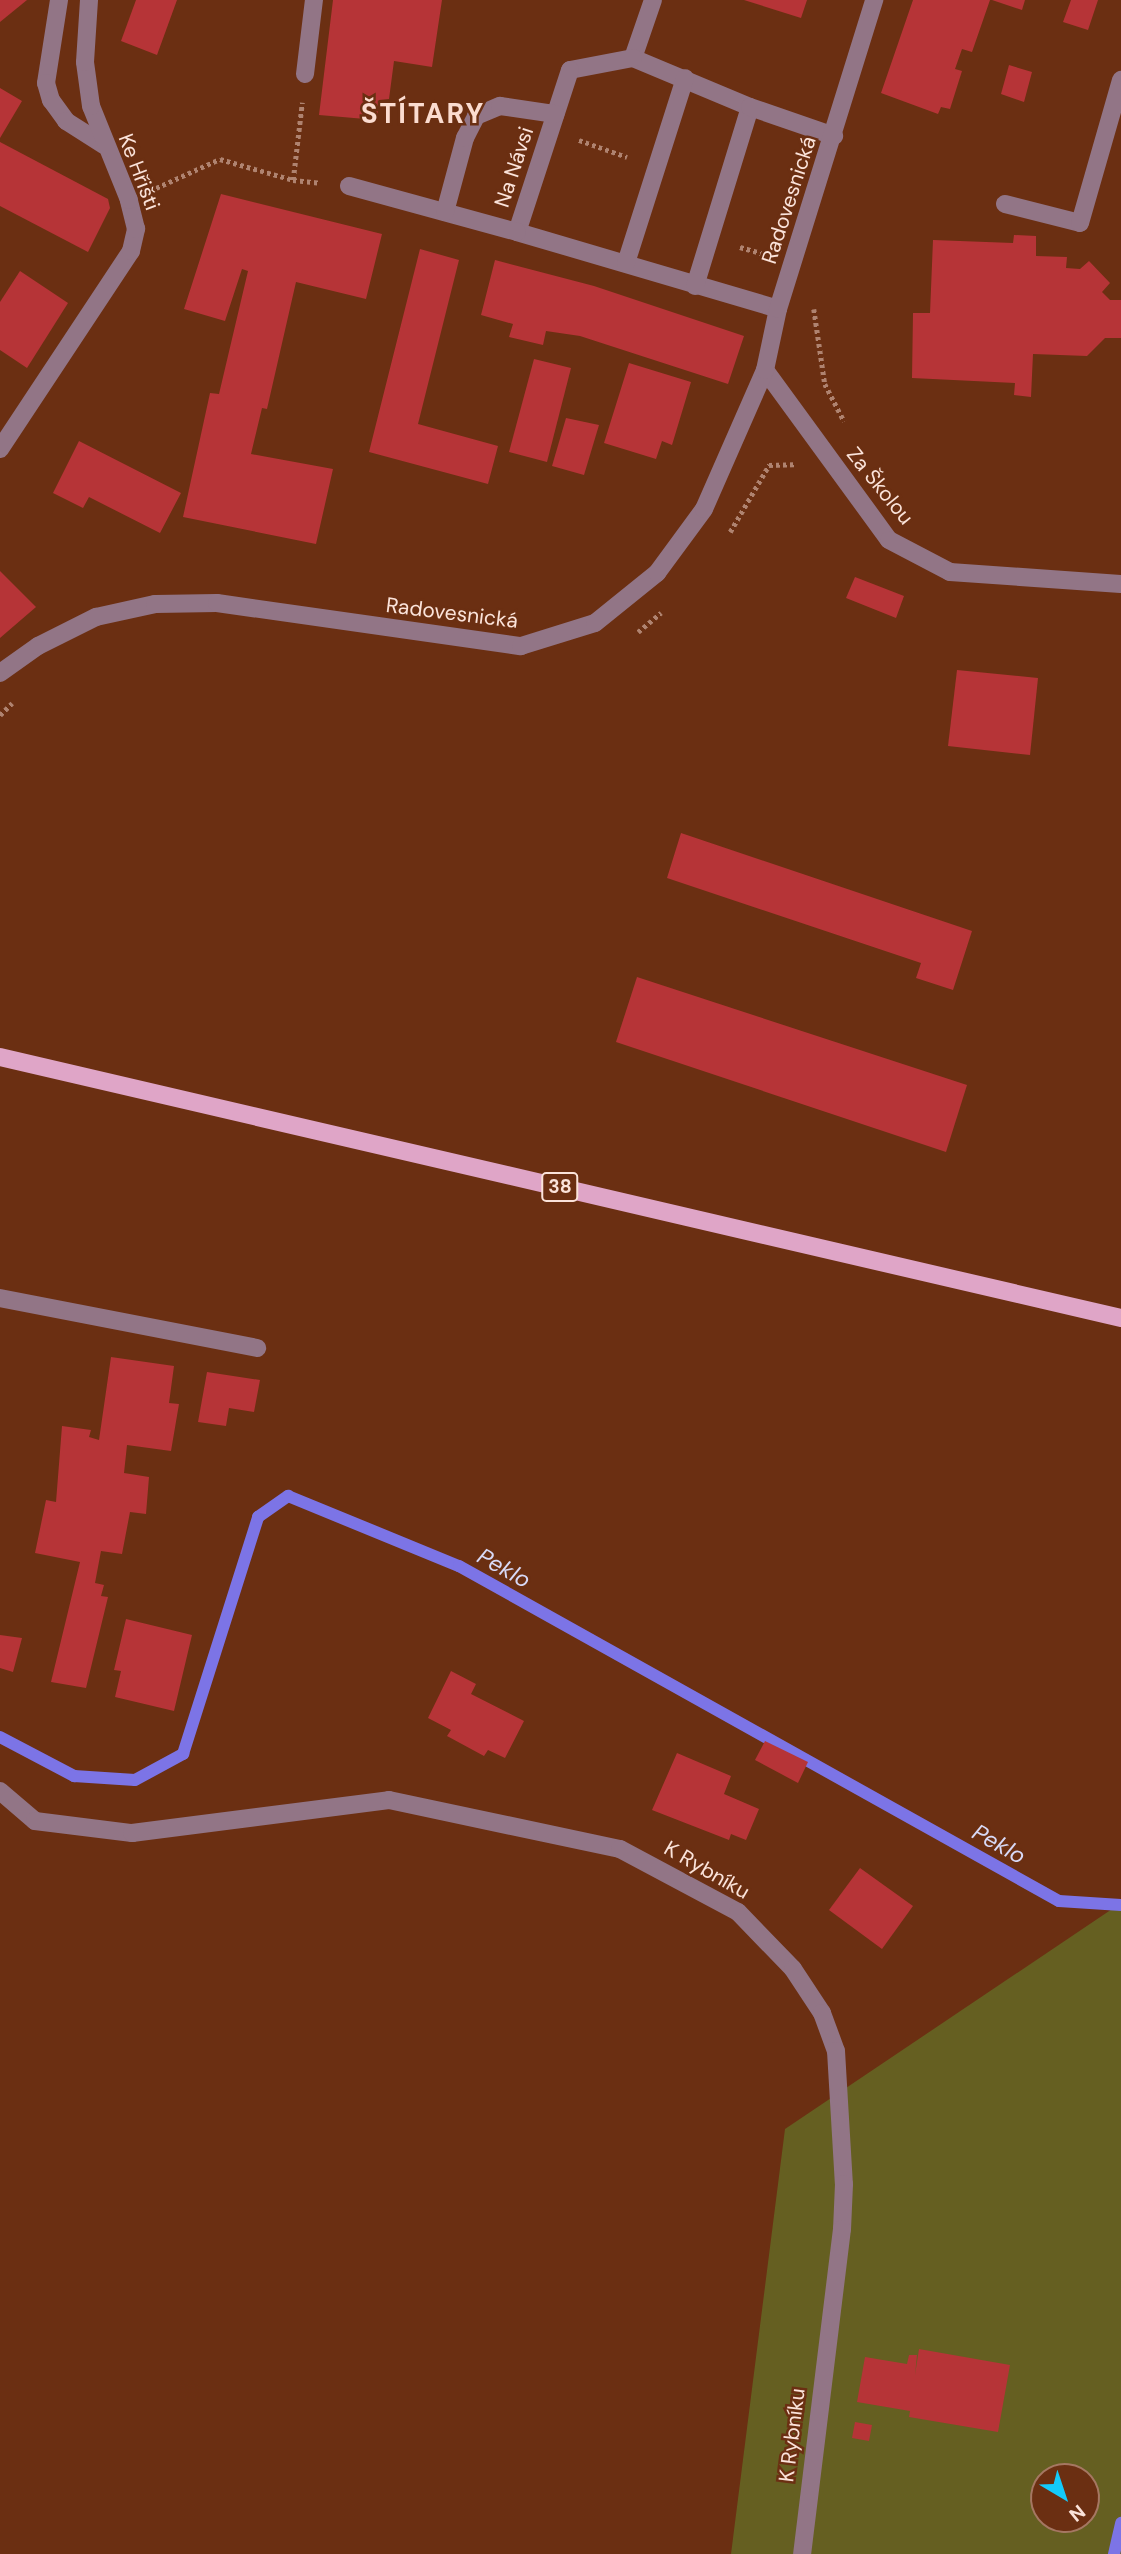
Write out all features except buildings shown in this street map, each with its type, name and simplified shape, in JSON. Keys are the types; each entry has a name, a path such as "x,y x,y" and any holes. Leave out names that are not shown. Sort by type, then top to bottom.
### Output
{"main road":[{"name":"38","path":"0,1057 1121,1318"}],"street":[{"path":"59,0 46,83 51,100 66,121 104,145"},
{"name":"Ke Hřišti","path":"0,449 131,251 136,229 129,200 104,145 91,106 85,62 89,0"},
{"path":"305,74 314,0"},
{"path":"653,0 633,58 750,107 834,136"},
{"name":"Radovesnická","path":"0,673 38,646 96,617 155,604 217,603 521,646 596,623 657,573 704,509 765,370 778,309 834,136 874,0"},
{"name":"Na Návsi","path":"633,58 570,69 516,232 778,309"},
{"path":"626,263 685,78"},
{"path":"1005,204 1080,223 1121,80"},
{"path":"445,212 465,138 476,116 500,106 555,114"},
{"path":"695,286 750,107"},
{"path":"349,186 516,232"},
{"name":"Za Školou","path":"765,370 889,540 950,572 1121,583"},
{"path":"0,1298 257,1348"},
{"name":"K Rybníku","path":"0,1791 36,1821 132,1833 389,1800 620,1849 738,1912 793,1969 822,2013 836,2051 844,2184 842,2229 802,2554"}],"path":[{"path":"129,200 220,159 293,180 305,74"},
{"path":"734,245 771,256"},
{"path":"816,302 814,323 825,384 849,432"}],"shaded area":[{"path":"1121,1903 1121,2554 731,2554 785,2129"}],"waterway":[{"name":"Peklo","path":"0,1737 74,1776 135,1780 183,1754 258,1517 288,1496 459,1566 1059,1901 1121,1905"},
{"name":"Peklo","path":"1114,2554 1121,2523"}],"district":[{"name":"ŠTÍTARY","path":"423,114"}]}
